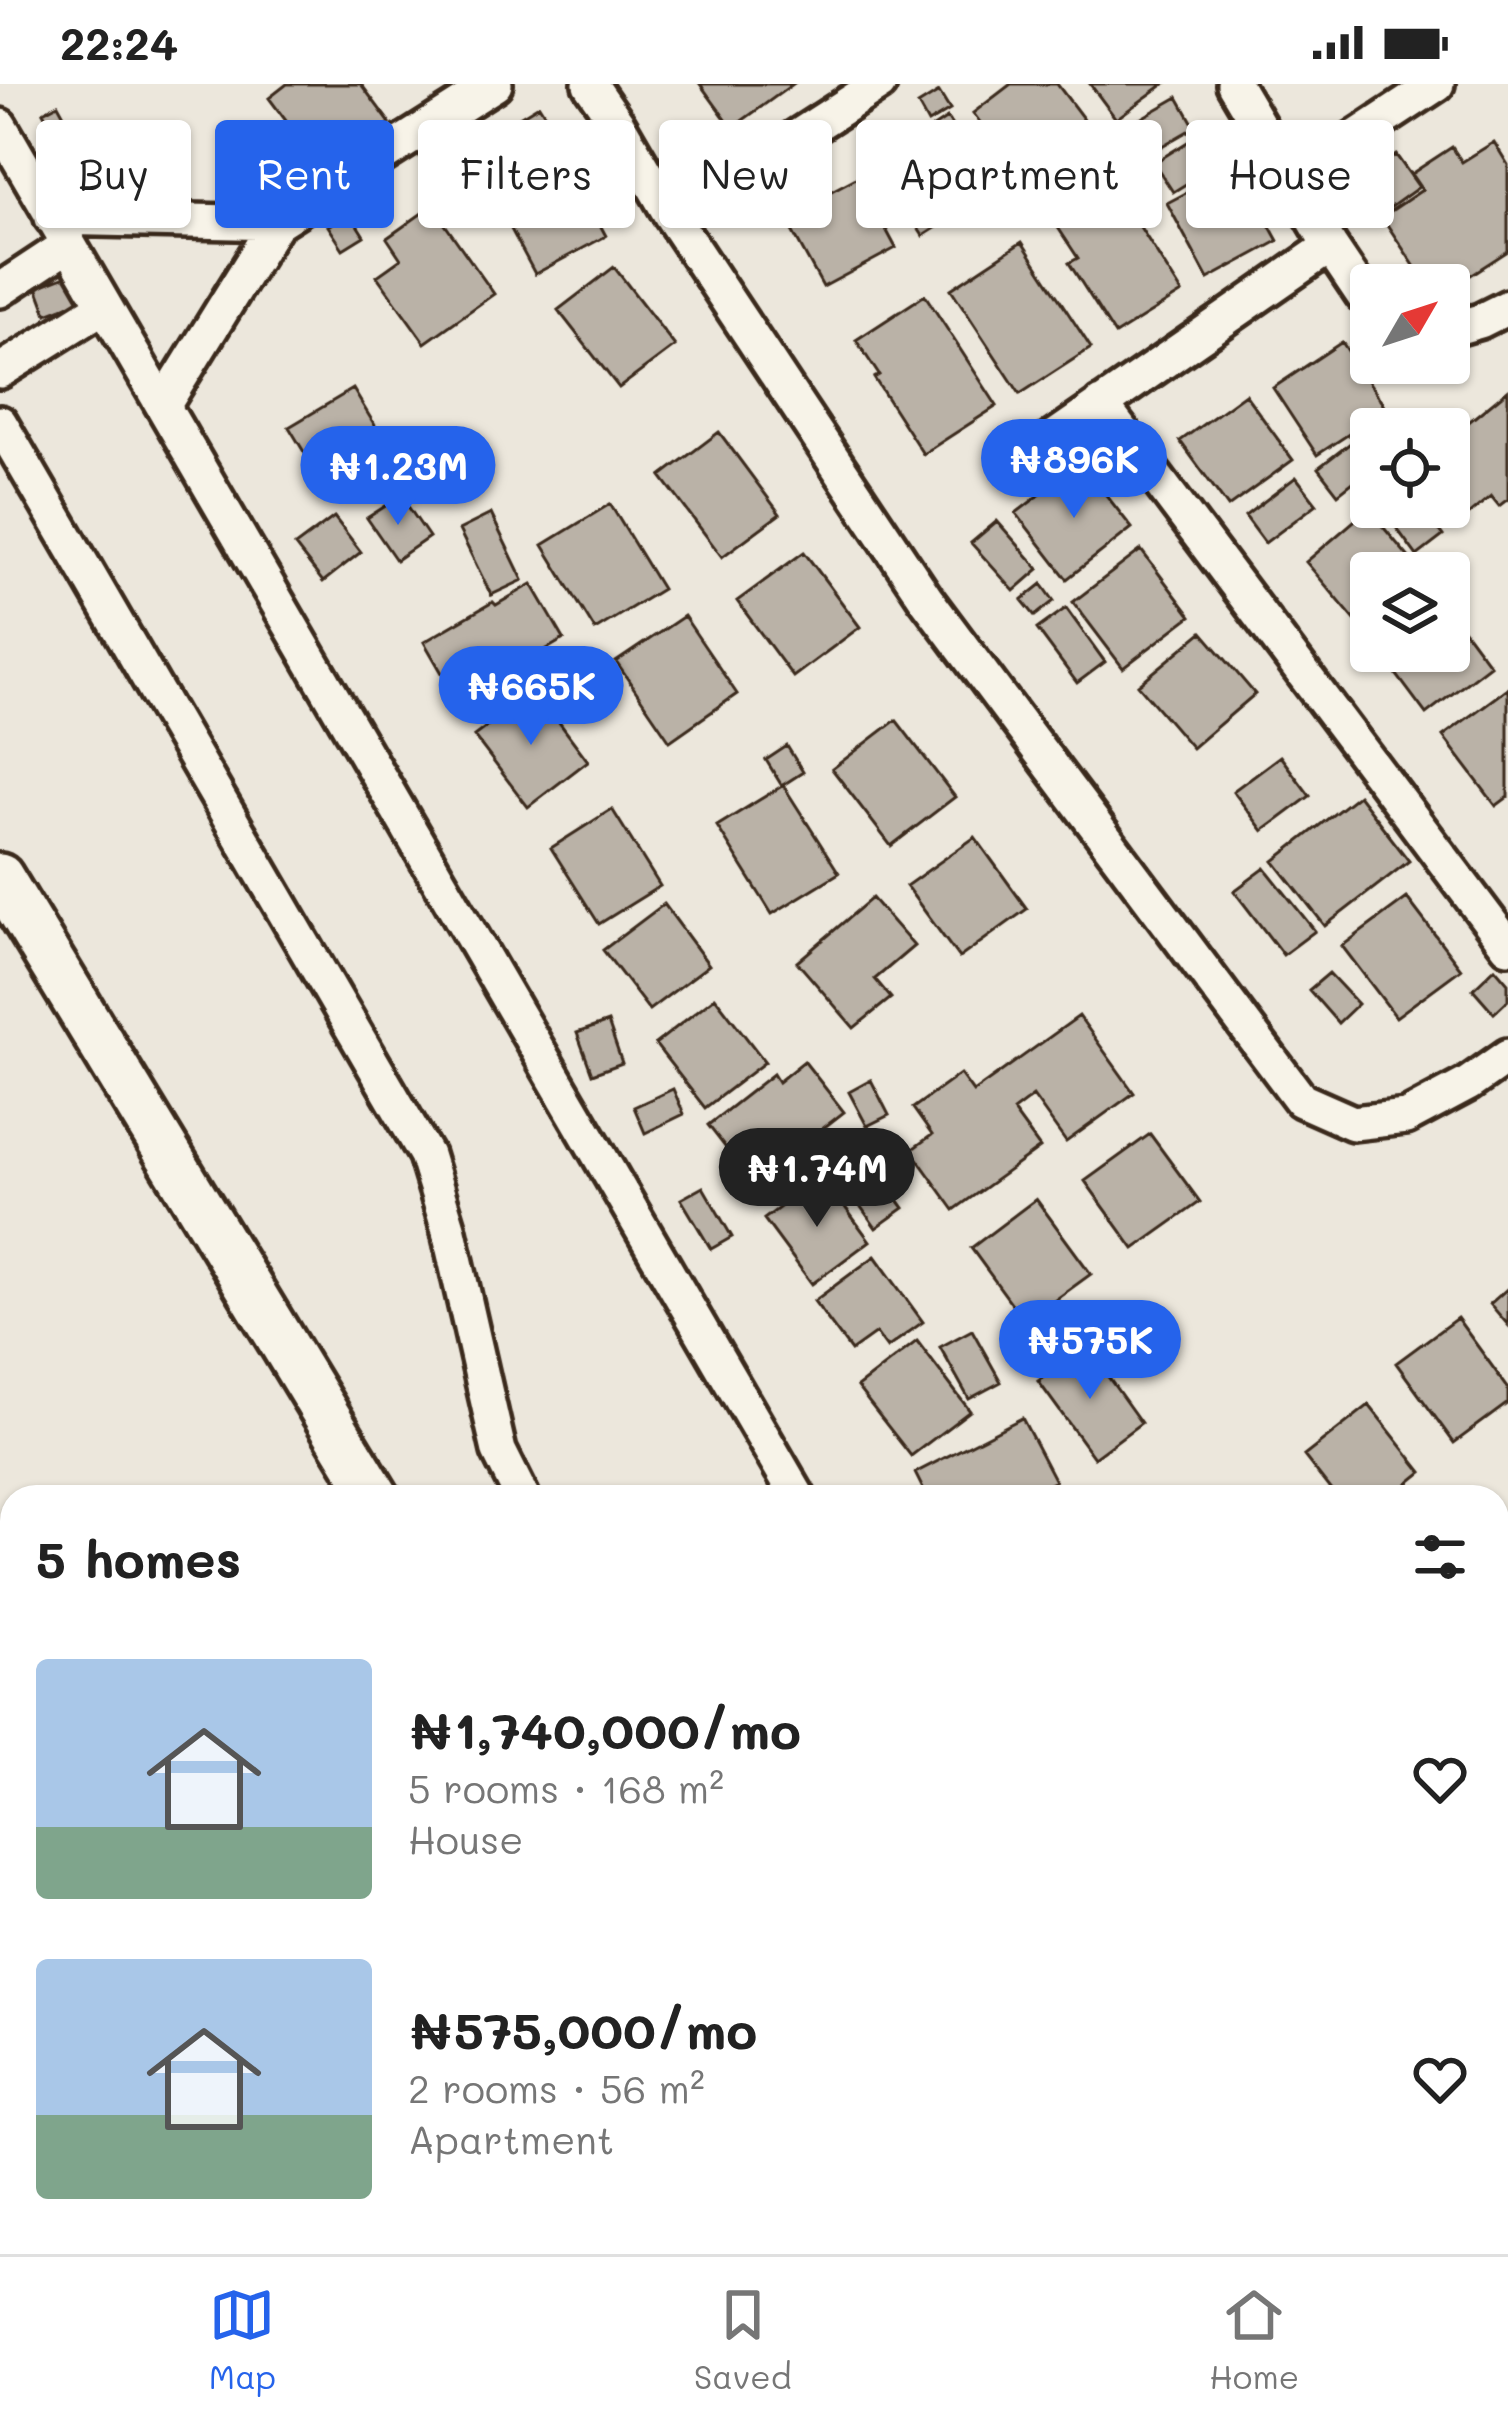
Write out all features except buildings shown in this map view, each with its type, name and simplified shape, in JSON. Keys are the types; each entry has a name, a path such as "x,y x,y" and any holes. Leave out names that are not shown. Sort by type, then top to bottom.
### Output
{"main road":[{"path":"0,878 369,1485"}],"street":[{"path":"394,148 495,84"},
{"path":"590,84 670,214 926,599 1301,1100 1353,1123 1406,1117 1508,1056"},
{"path":"823,120 879,84"},
{"path":"1234,84 1255,120"},
{"path":"1382,120 1437,84"},
{"path":"0,126 792,1485"},
{"path":"0,290 60,231 215,225"},
{"path":"164,406 273,228"},
{"path":"1319,228 1350,276"},
{"path":"1019,462 1330,246"},
{"path":"0,371 104,306"},
{"path":"1470,324 1508,307"},
{"path":"1101,404 1508,946"},
{"path":"0,423 426,1155 448,1227 499,1451 516,1485"}]}
